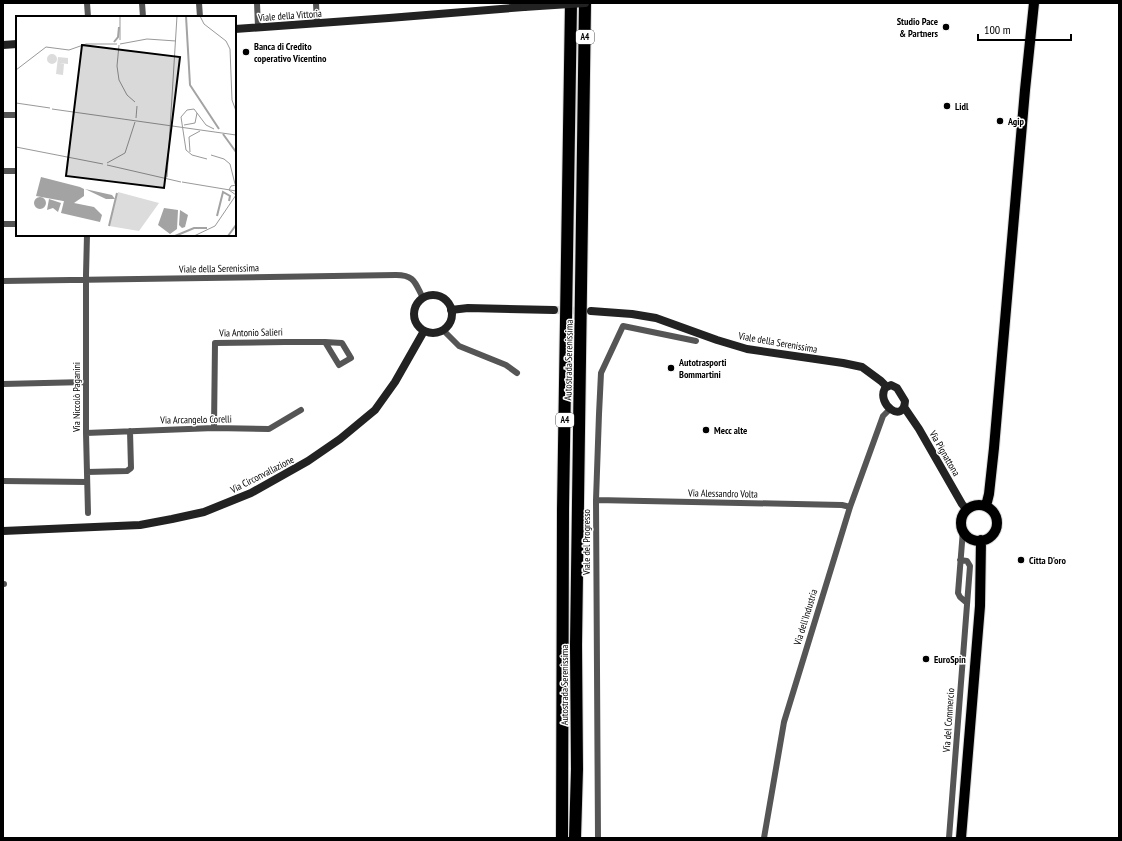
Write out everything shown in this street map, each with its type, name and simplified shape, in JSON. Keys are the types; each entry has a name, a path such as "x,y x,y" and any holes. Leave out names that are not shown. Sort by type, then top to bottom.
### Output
{"highway":[{"name":"Autostrada Serenissima","path":"562,838 563,517 571,3"},
{"name":"Autostrada Serenissima","path":"575,838 576,645 585,3"},
{"path":"584,70 590,39 592,3"}],"main road":[{"path":"986,506 989,494 994,448 1032,6"},
{"path":"974,506 986,506 993,512 997,523 996,528 989,538 981,540 970,538 963,530 963,517 967,510 974,506"},
{"path":"961,838 980,606 981,540"}],"street":[{"path":"87,3 88,16"},
{"path":"142,3 143,16"},
{"path":"200,3 200,16"},
{"path":"257,3 258,27"},
{"path":"316,3 317,23"},
{"name":"Viale della Vittoria","path":"236,29 585,3"},
{"path":"3,45 16,44"},
{"path":"3,115 16,115"},
{"path":"3,172 16,171"},
{"path":"3,224 16,224"},
{"name":"Via Niccolò Paganini","path":"87,236 86,433 88,514"},
{"name":"Viale della Serenissima","path":"3,281 404,275 413,280 423,298"},
{"path":"434,295 445,300 451,310 452,316 447,327 437,333 424,331 415,321 415,308 423,298 428,296 434,295"},
{"path":"451,310 468,308 554,310"},
{"name":"Viale della Serenissima","path":"591,311 632,314 656,318 747,349 862,367 887,387"},
{"name":"Viale del Progresso","path":"598,838 596,500 601,373 623,326 696,341"},
{"path":"443,330 459,346 506,365 517,373"},
{"name":"Via Circonvallazione","path":"3,531 140,525 172,520 204,512 251,493 308,461 375,410 395,382 424,331"},
{"name":"Via Antonio Salieri","path":"214,428 214,343 326,342"},
{"path":"3,384 86,382"},
{"path":"891,385 897,388 905,401 904,407 896,412 890,409 883,395 884,390 887,387 891,385"},
{"name":"Via Pignattona","path":"904,407 919,428 962,504 967,510"},
{"name":"Via dell'Industria","path":"764,838 784,722 850,507 883,416 890,409"},
{"name":"Via Arcangelo Corelli","path":"86,433 214,428 269,429 302,410"},
{"path":"87,472 130,470 130,431"},
{"path":"3,481 87,482"},
{"name":"Via Alessandro Volta","path":"596,500 842,505 850,507"},
{"path":"963,530 958,593 967,603"},
{"name":"Via del Commercio","path":"949,838 970,566 967,561 960,560"}],"tunnel":[{"path":"554,310 586,311"}],"place":[{"name":"Studio Pace & Partners","path":"946,27"},
{"name":"Banca di Credito coperativo Vicentino","path":"246,52"},
{"name":"Lidl","path":"947,106"},
{"name":"Agip","path":"1000,121"},
{"name":"Autotrasporti Bommartini","path":"671,368"},
{"name":"Mecc alte","path":"706,430"},
{"name":"Citta D'oro","path":"1021,560"},
{"name":"EuroSpin","path":"926,659"}]}
